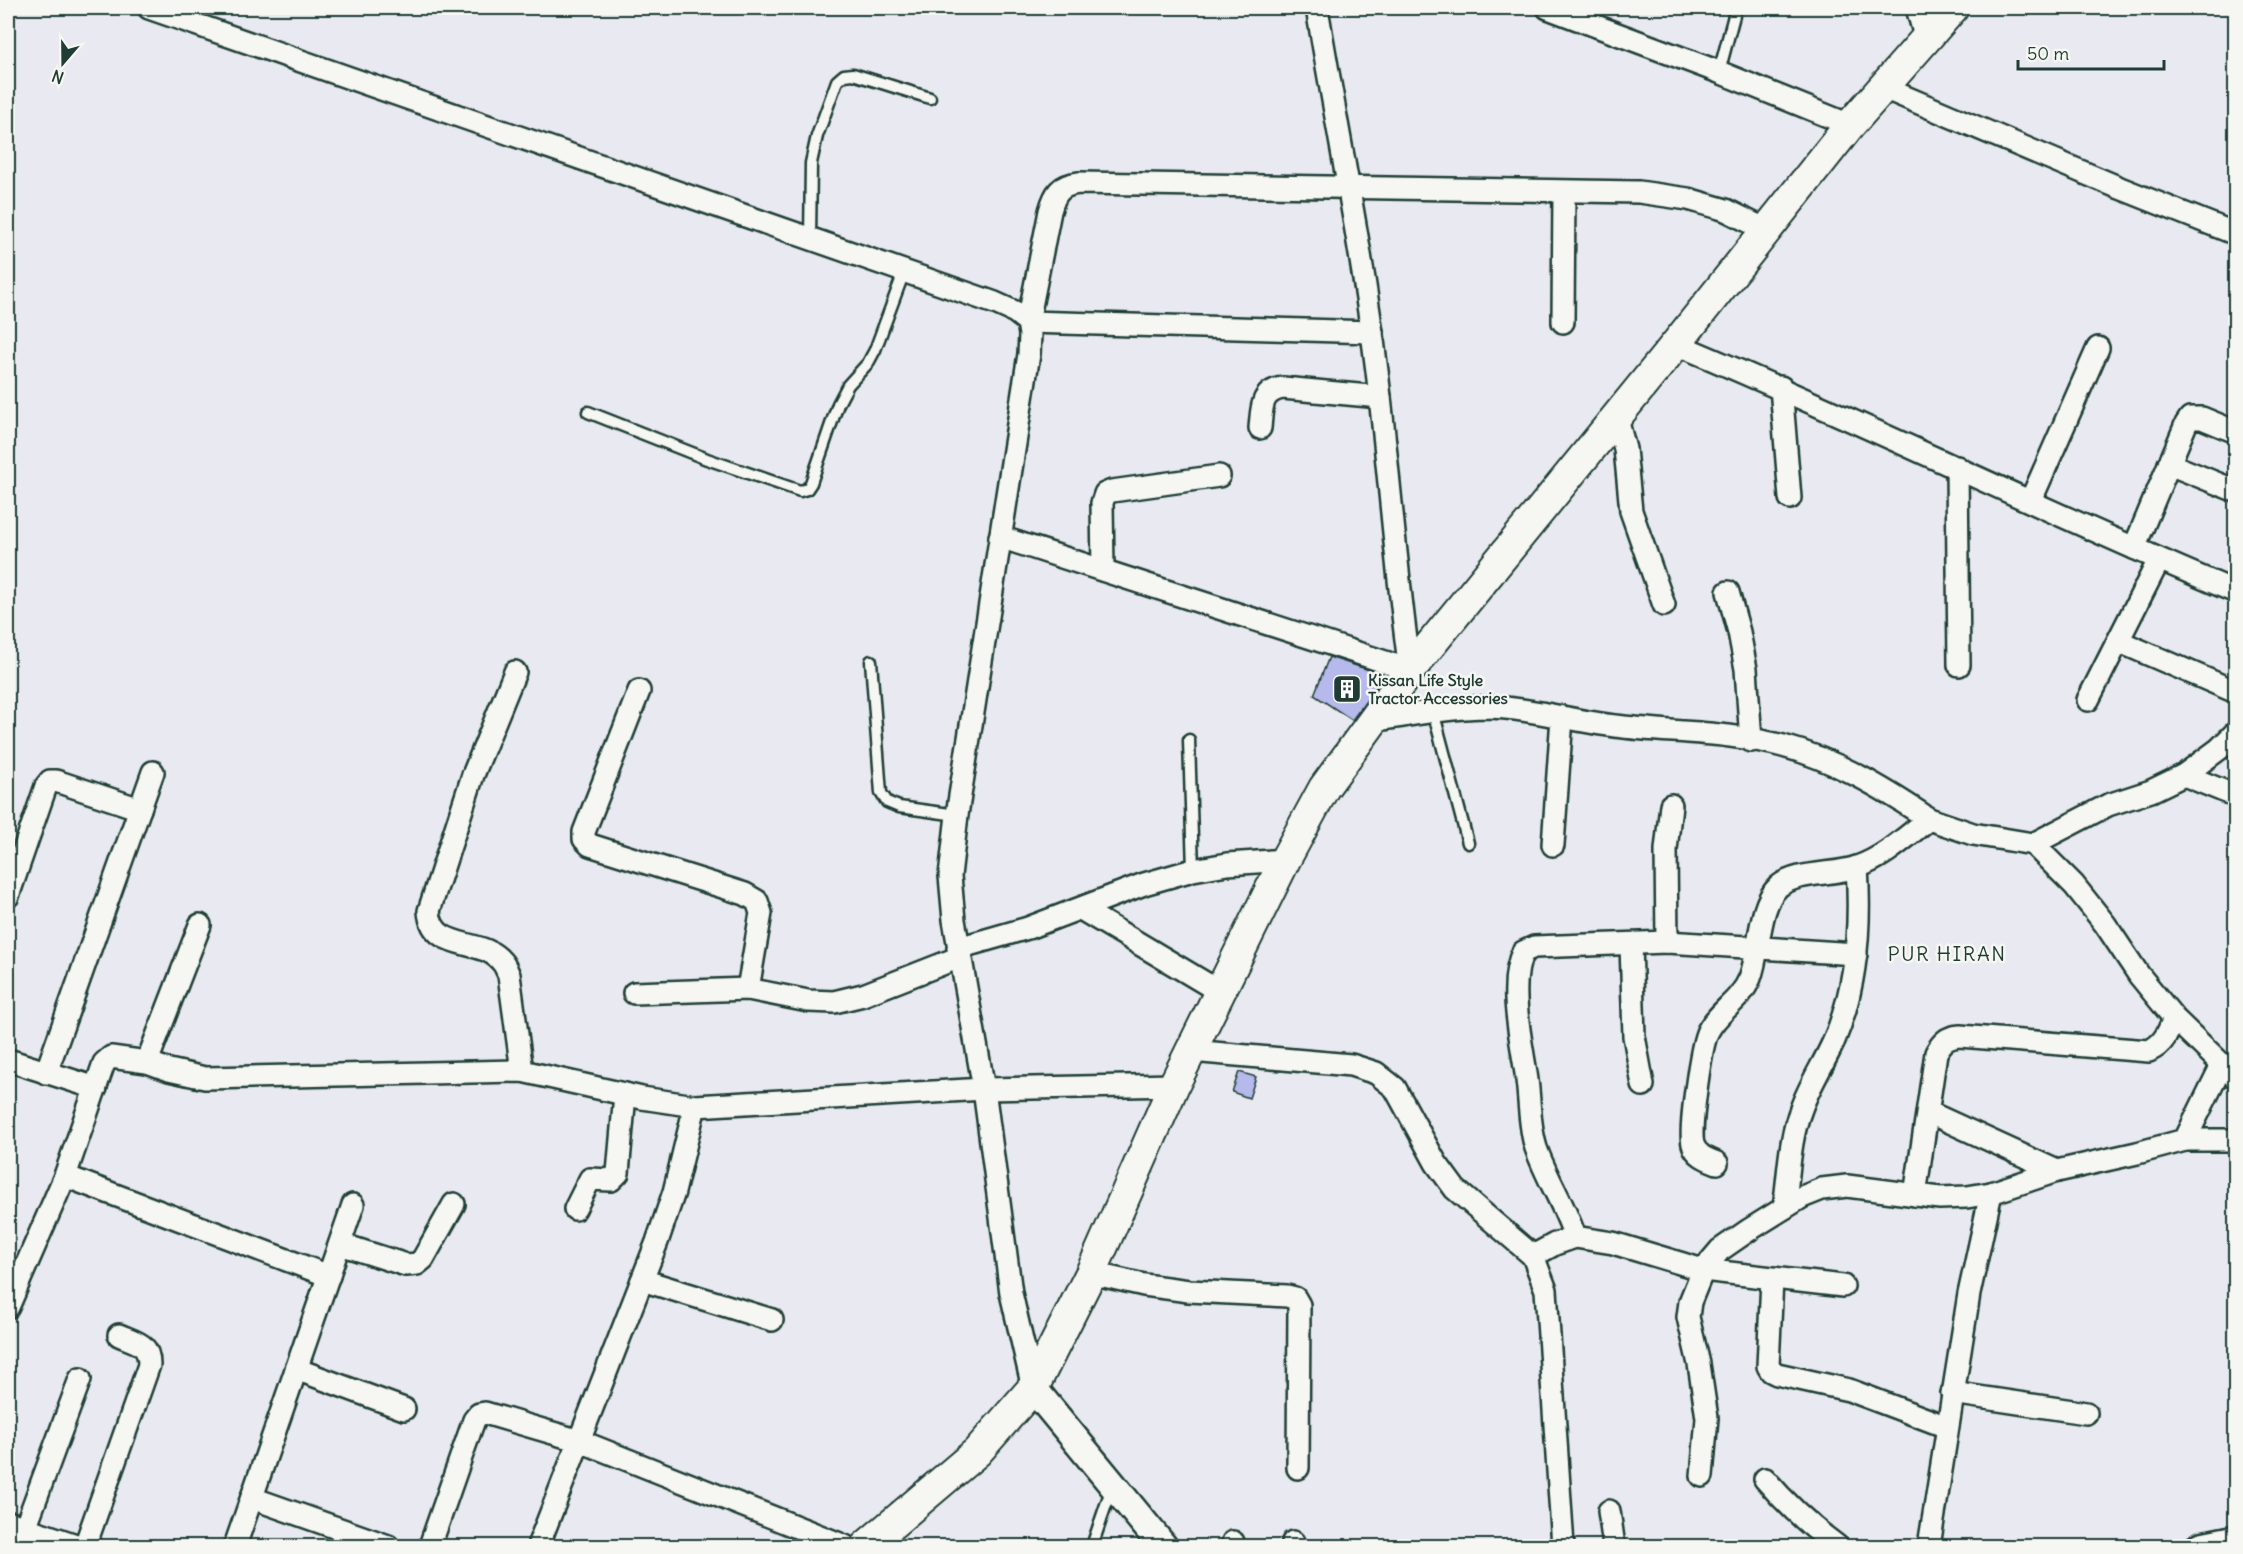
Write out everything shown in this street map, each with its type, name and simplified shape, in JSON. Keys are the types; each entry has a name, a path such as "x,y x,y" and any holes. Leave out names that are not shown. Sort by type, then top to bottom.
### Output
{"main road":[{"path":"866,1546 977,1452 1033,1388 1091,1273 1174,1086 1285,860 1324,788 1410,670 1676,344 1850,125 1953,8"}],"street":[{"path":"149,8 995,303 1015,312 1028,322 1372,332"},
{"path":"1000,537 1410,670 1398,584 1380,397 1359,239 1347,186 1317,8"},
{"path":"1548,8 1719,72 1850,125"},
{"path":"1917,8 1926,40"},
{"path":"1884,88 2110,184 2235,234"},
{"path":"1163,1546 1033,1388 1011,1293 984,1089 959,953 950,876 957,815 1029,354 1028,322 1055,193 1067,184 1347,186 1639,192 1688,199 1726,210 1766,230"},
{"path":"1563,322 1564,192"},
{"path":"1676,344 1780,387 2159,560 2235,592"},
{"path":"2031,500 2098,348"},
{"path":"1780,387 1790,498"},
{"path":"1260,428 1266,396 1272,390 1283,388 1380,397"},
{"path":"1616,415 1624,449 1631,512 1664,605"},
{"path":"2134,548 2190,418 2202,418 2235,432"},
{"path":"2169,464 2235,491"},
{"path":"1957,467 1959,664"},
{"path":"1103,570 1102,503 1105,494 1112,491 1219,476"},
{"path":"2088,700 2159,560"},
{"path":"1728,592 1746,669 1751,741"},
{"path":"2118,641 2235,692"},
{"path":"515,672 473,775 429,911 430,923 437,933 490,952 502,961 509,975 522,1071"},
{"path":"639,691 584,832 584,839 590,845 745,894 757,901 761,913 748,989"},
{"path":"1372,721 1433,711 1487,707 1616,726 1695,731 1782,746 1837,765 1886,790 1929,819 1973,834 2033,844 2074,885 2105,924 2139,975 2174,1018 2229,1072 2186,1140"},
{"path":"1553,845 1562,717"},
{"path":"2033,844 2108,805 2151,791 2184,775 2219,748 2235,732"},
{"path":"46,1072 153,772"},
{"path":"2184,775 2235,796"},
{"path":"8,896 46,786 50,781 140,809"},
{"path":"1667,942 1666,850 1671,805"},
{"path":"1717,1163 1698,1153 1693,1144 1703,1050 1707,1033 1716,1018 1744,991 1758,948 1768,903 1778,887 1791,880 1857,867 1886,852 1929,819"},
{"path":"634,993 748,989 808,1001 834,1002 862,995 959,953 1144,884 1193,870 1227,864 1285,860"},
{"path":"1784,1208 1791,1144 1800,1109 1833,1042 1846,1007 1859,929 1857,867"},
{"path":"1081,909 1220,992"},
{"path":"147,1062 200,925"},
{"path":"1575,1237 1568,1215 1536,1147 1530,1115 1517,1012 1518,963 1523,952 1534,947 1667,942 1856,954"},
{"path":"1631,944 1634,1036 1643,1085"},
{"path":"1916,1195 1936,1053 1942,1042 1950,1037 1960,1036 2148,1051 2159,1047 2174,1018"},
{"path":"1191,1051 1351,1065 1376,1073 1395,1088 1436,1163 1455,1189 1533,1256 1546,1290 1563,1546"},
{"path":"8,1307 65,1176 104,1063 111,1057 147,1062 169,1070 206,1078 522,1071 625,1094 695,1106 984,1089 1174,1086"},
{"path":"8,1060 96,1088"},
{"path":"575,1209 590,1179 611,1180 618,1173 625,1094"},
{"path":"538,1546 674,1192 695,1106"},
{"path":"1928,1112 2057,1171"},
{"path":"1702,1476 1707,1418 1688,1317 1690,1302 1702,1270 1720,1250 1784,1208 1822,1189 1846,1186 1940,1198 1967,1197 1991,1193 2057,1171 2186,1140 2235,1140"},
{"path":"65,1176 329,1276"},
{"path":"1929,1546 1969,1294 1991,1193"},
{"path":"340,1244 406,1265 417,1264 423,1259 454,1204"},
{"path":"235,1546 352,1205"},
{"path":"1533,1256 1555,1244 1575,1237 1613,1243 1702,1270 1843,1286"},
{"path":"1091,1273 1189,1292 1295,1298 1299,1305 1298,1468"},
{"path":"1772,1279 1768,1366 1771,1371 1849,1390 1947,1427"},
{"path":"642,1280 772,1320"},
{"path":"85,1546 149,1365 149,1354 144,1346 119,1335"},
{"path":"296,1369 404,1409"},
{"path":"78,1546 16,1525 80,1379"},
{"path":"1952,1393 2086,1413"},
{"path":"430,1546 474,1420 479,1414 485,1413 580,1441 845,1546"},
{"path":"1765,1479 1793,1511 1838,1546"},
{"path":"252,1498 388,1546"},
{"path":"1609,1511 1614,1546"},
{"path":"2199,1545 2234,1531"}],"lane":[{"path":"1719,72 1736,8"},
{"path":"810,239 811,163 817,136 837,81 844,75 853,74 930,98"},
{"path":"588,412 707,459 800,491 807,489 838,404 848,386 868,363 875,350 904,272"},
{"path":"872,662 881,794 887,802 899,807 957,815"},
{"path":"1433,711 1468,843"},
{"path":"1189,740 1193,870"},
{"path":"1092,1546 1113,1484"}],"building":[{"name":"Kissan Life Style Tractor Accessories","path":"1329,657 1385,675 1352,720 1314,695"},
{"path":"1239,1072 1256,1077 1249,1098 1232,1092"}],"place":[{"name":"Kissan Life Style Tractor Accessories","path":"1347,689"}],"district":[{"name":"PUR HIRAN","path":"1947,953"}]}
